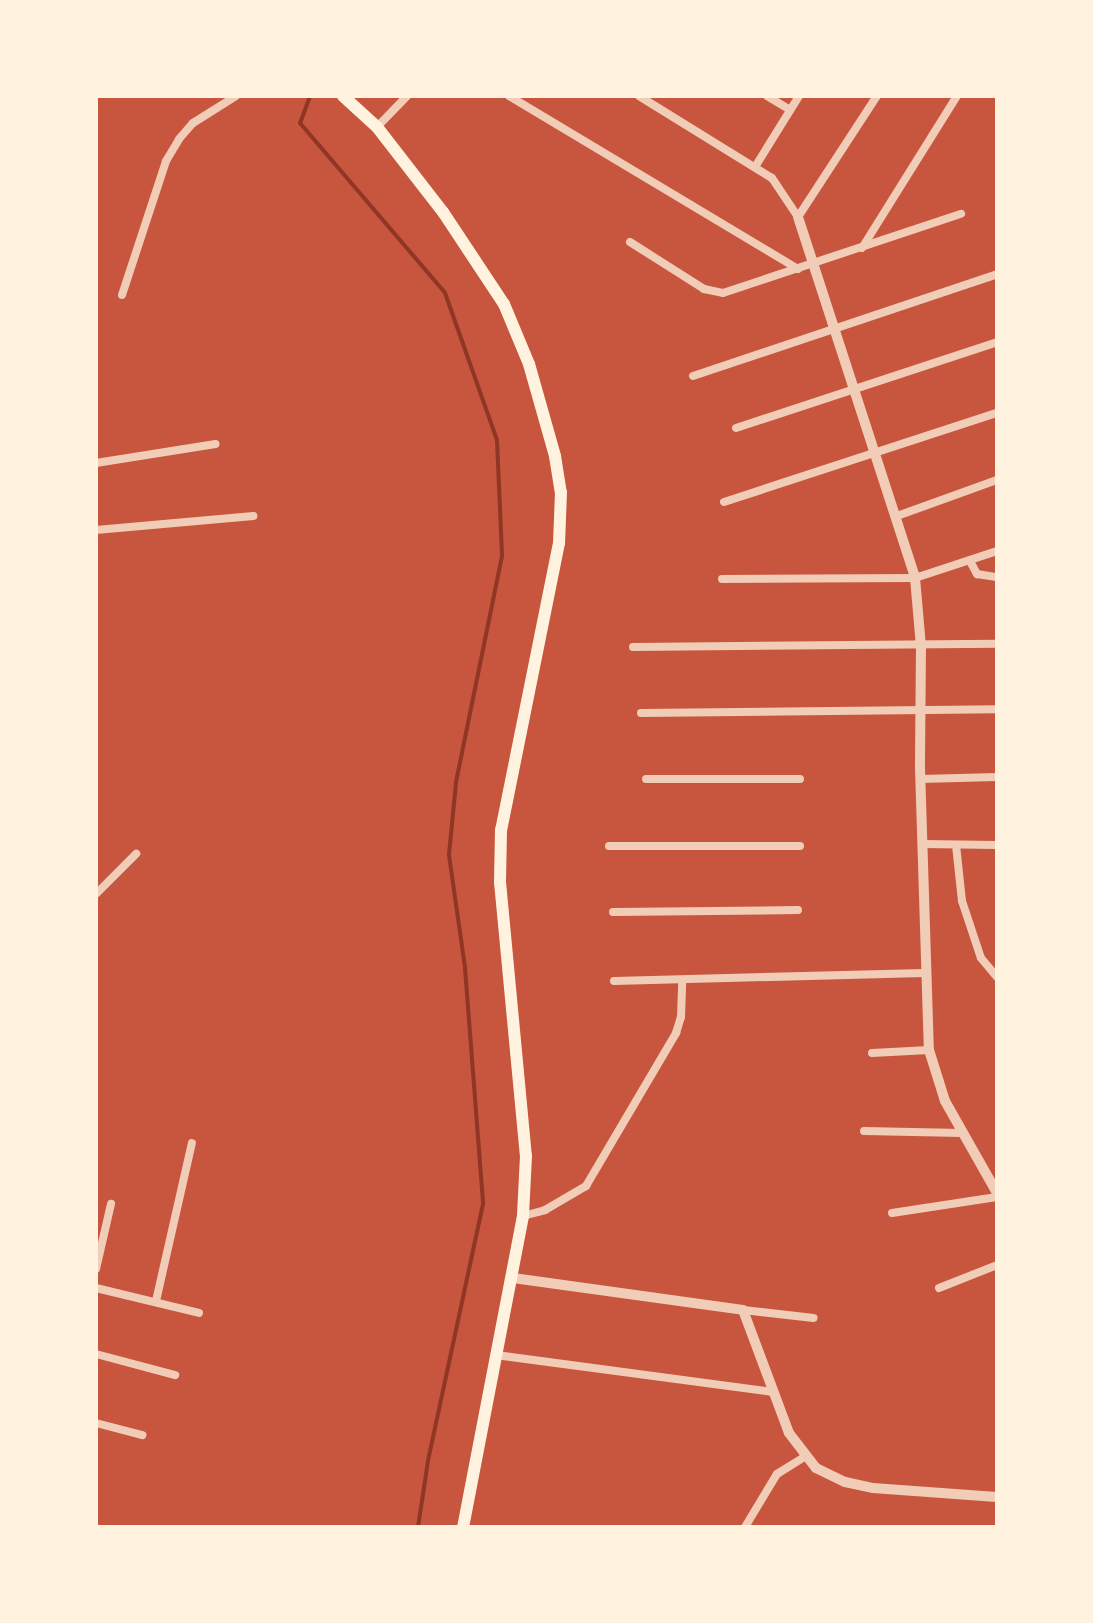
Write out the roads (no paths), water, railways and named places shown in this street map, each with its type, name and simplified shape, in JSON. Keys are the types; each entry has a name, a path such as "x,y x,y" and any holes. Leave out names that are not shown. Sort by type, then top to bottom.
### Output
{"main road":[{"path":"343,96 377,127 450,223 512,318 547,426 561,492 559,543 501,830 500,882 526,1141 523,1216 463,1527"}],"street":[{"path":"122,295 166,161 193,123 236,96"},
{"path":"377,127 407,96"},
{"path":"509,96 798,269"},
{"path":"639,96 772,178 798,217 915,578 921,646 920,779 924,973 929,1050 945,1101 997,1195 892,1213"},
{"path":"767,96 790,110"},
{"path":"755,167 799,96"},
{"path":"798,217 877,96"},
{"path":"861,249 957,96"},
{"path":"630,242 712,292 733,291 961,214"},
{"path":"693,376 997,274"},
{"path":"736,428 997,342"},
{"path":"724,502 997,413"},
{"path":"96,463 216,444"},
{"path":"897,516 997,480"},
{"path":"96,530 253,516"},
{"path":"722,579 915,578 997,551"},
{"path":"970,561 977,574 997,577"},
{"path":"633,647 997,644"},
{"path":"641,713 997,709"},
{"path":"920,779 997,777"},
{"path":"646,779 800,779"},
{"path":"923,844 997,845"},
{"path":"956,845 962,901 981,958 997,977"},
{"path":"609,846 800,846"},
{"path":"96,894 136,854"},
{"path":"613,912 798,910"},
{"path":"614,981 924,973"},
{"path":"523,1216 545,1210 586,1186 676,1033 681,1017 682,980"},
{"path":"872,1053 929,1050"},
{"path":"864,1131 962,1133"},
{"path":"156,1301 192,1143"},
{"path":"96,1269 111,1204"},
{"path":"939,1288 997,1265"},
{"path":"513,1278 814,1318"},
{"path":"96,1288 199,1313"},
{"path":"743,1310 772,1392 804,1457 829,1476 873,1488 997,1497"},
{"path":"96,1354 175,1375"},
{"path":"496,1355 772,1392"},
{"path":"96,1423 142,1435"},
{"path":"745,1527 777,1474 804,1457"}],"waterway":[{"path":"310,96 300,123 445,293 497,440 502,556 456,783 449,855 465,968 483,1204 428,1461 418,1527"}]}
